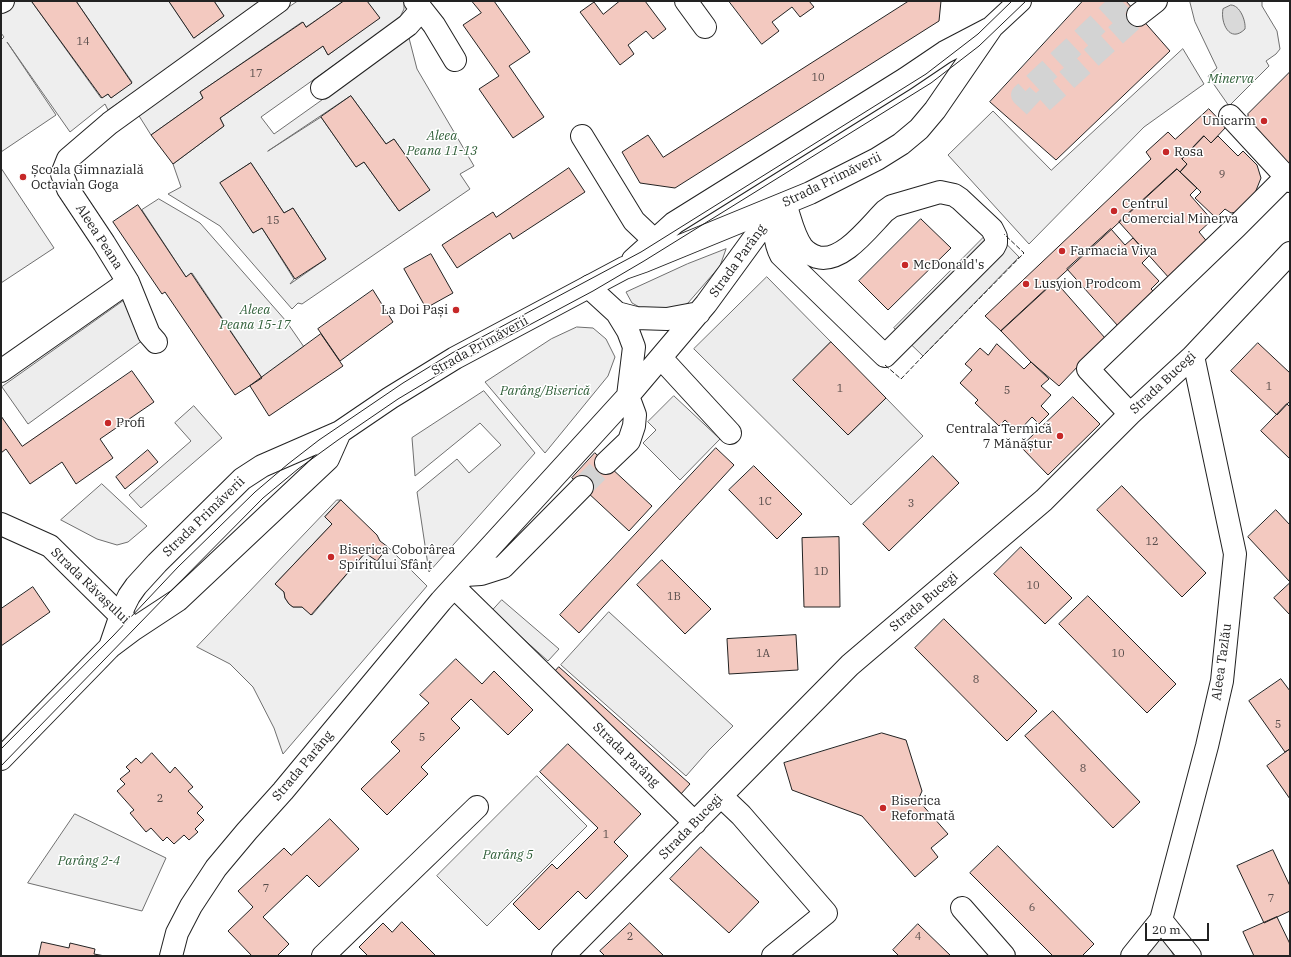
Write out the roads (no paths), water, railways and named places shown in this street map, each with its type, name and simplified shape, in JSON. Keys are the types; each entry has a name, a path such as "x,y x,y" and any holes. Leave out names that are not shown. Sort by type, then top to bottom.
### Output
{"street":[{"name":"Aleea Peana","path":"1,371 128,282 68,189 62,174 68,159 110,123 279,1"},
{"path":"686,1 705,27"},
{"name":"Strada Primăverii","path":"1,759 110,647 127,623 129,596 136,586 157,563 242,479 262,466 340,432 390,398 455,358 624,268 810,194 877,159 901,144 919,129 935,110 992,27 1020,1"},
{"path":"1138,15 1156,1"},
{"path":"322,88 408,25 418,6 434,25 455,60"},
{"name":"Strada Primăverii","path":"624,268 674,222 905,79 945,52 992,27"},
{"path":"1130,414 1088,369 1288,179 1230,116"},
{"path":"582,136 634,221 654,240"},
{"path":"940,192 954,195 960,199 992,229 996,237 996,243 994,247 885,356 781,255 777,248 775,238 781,206 801,246 806,252 821,258 839,254 847,249 885,211 892,206 940,192"},
{"name":"Strada Parâng","path":"171,956 177,933 191,906 216,868 283,791 441,601 661,358 699,313 781,206"},
{"name":"Strada Bucegi","path":"563,956 850,665 1044,500 1130,414 1193,356 1290,253"},
{"path":"128,282 149,334 156,342"},
{"path":"590,286 593,291 617,313 628,330 634,347 628,396 635,414 634,426 629,440 606,463"},
{"path":"617,313 636,318 667,319 699,313"},
{"name":"Aleea Tazlău","path":"1132,956 1161,920 1207,746 1222,681 1236,554 1193,356"},
{"path":"661,358 730,433"},
{"path":"127,623 178,600 328,459 340,432"},
{"path":"459,581 503,567 582,487"},
{"name":"Strada Răvașului","path":"1,524 50,546 127,623"},
{"name":"Strada Parâng","path":"459,581 695,823"},
{"path":"721,796 741,815 826,913 772,956"},
{"path":"323,956 476,807"},
{"path":"962,908 1004,956"},
{"path":"1161,920 1190,956"}],"tunnel":[{"path":"1122,1 1022,95 1036,108 1138,15"},
{"path":"582,487 606,463"}],"tram line":[{"path":"1,749 113,636 178,567 255,492 319,440 403,383 452,353 641,252 926,74 978,34 1012,1"},
{"path":"1,766 263,498 298,469 398,399 458,363 593,291 644,261 931,83 979,46 1026,1"}],"place":[{"name":"Unicarm","path":"1264,121"},
{"name":"Rosa","path":"1166,152"},
{"name":"Școala Gimnazială Octavian Goga","path":"23,177"},
{"name":"Centrul Comercial Minerva","path":"1114,211"},
{"name":"Farmacia Viva","path":"1062,251"},
{"name":"McDonald's","path":"905,265"},
{"name":"Lusyion Prodcom","path":"1026,284"},
{"name":"La Doi Pași","path":"456,310"},
{"name":"Profi","path":"108,423"},
{"name":"Centrala Termică 7 Mănăștur","path":"1060,436"},
{"name":"Biserica Coborârea Spiritului Sfânt","path":"331,557"},
{"name":"Biserica Reformată","path":"883,808"}],"park label":[{"name":"Minerva","path":"1231,79"},
{"name":"Aleea Peana 11-13","path":"442,144"},
{"name":"Aleea Peana 15-17","path":"255,318"},
{"name":"Parâng/Biserică","path":"545,391"},
{"name":"Parâng 5","path":"508,855"},
{"name":"Parâng 2-4","path":"89,861"}]}
